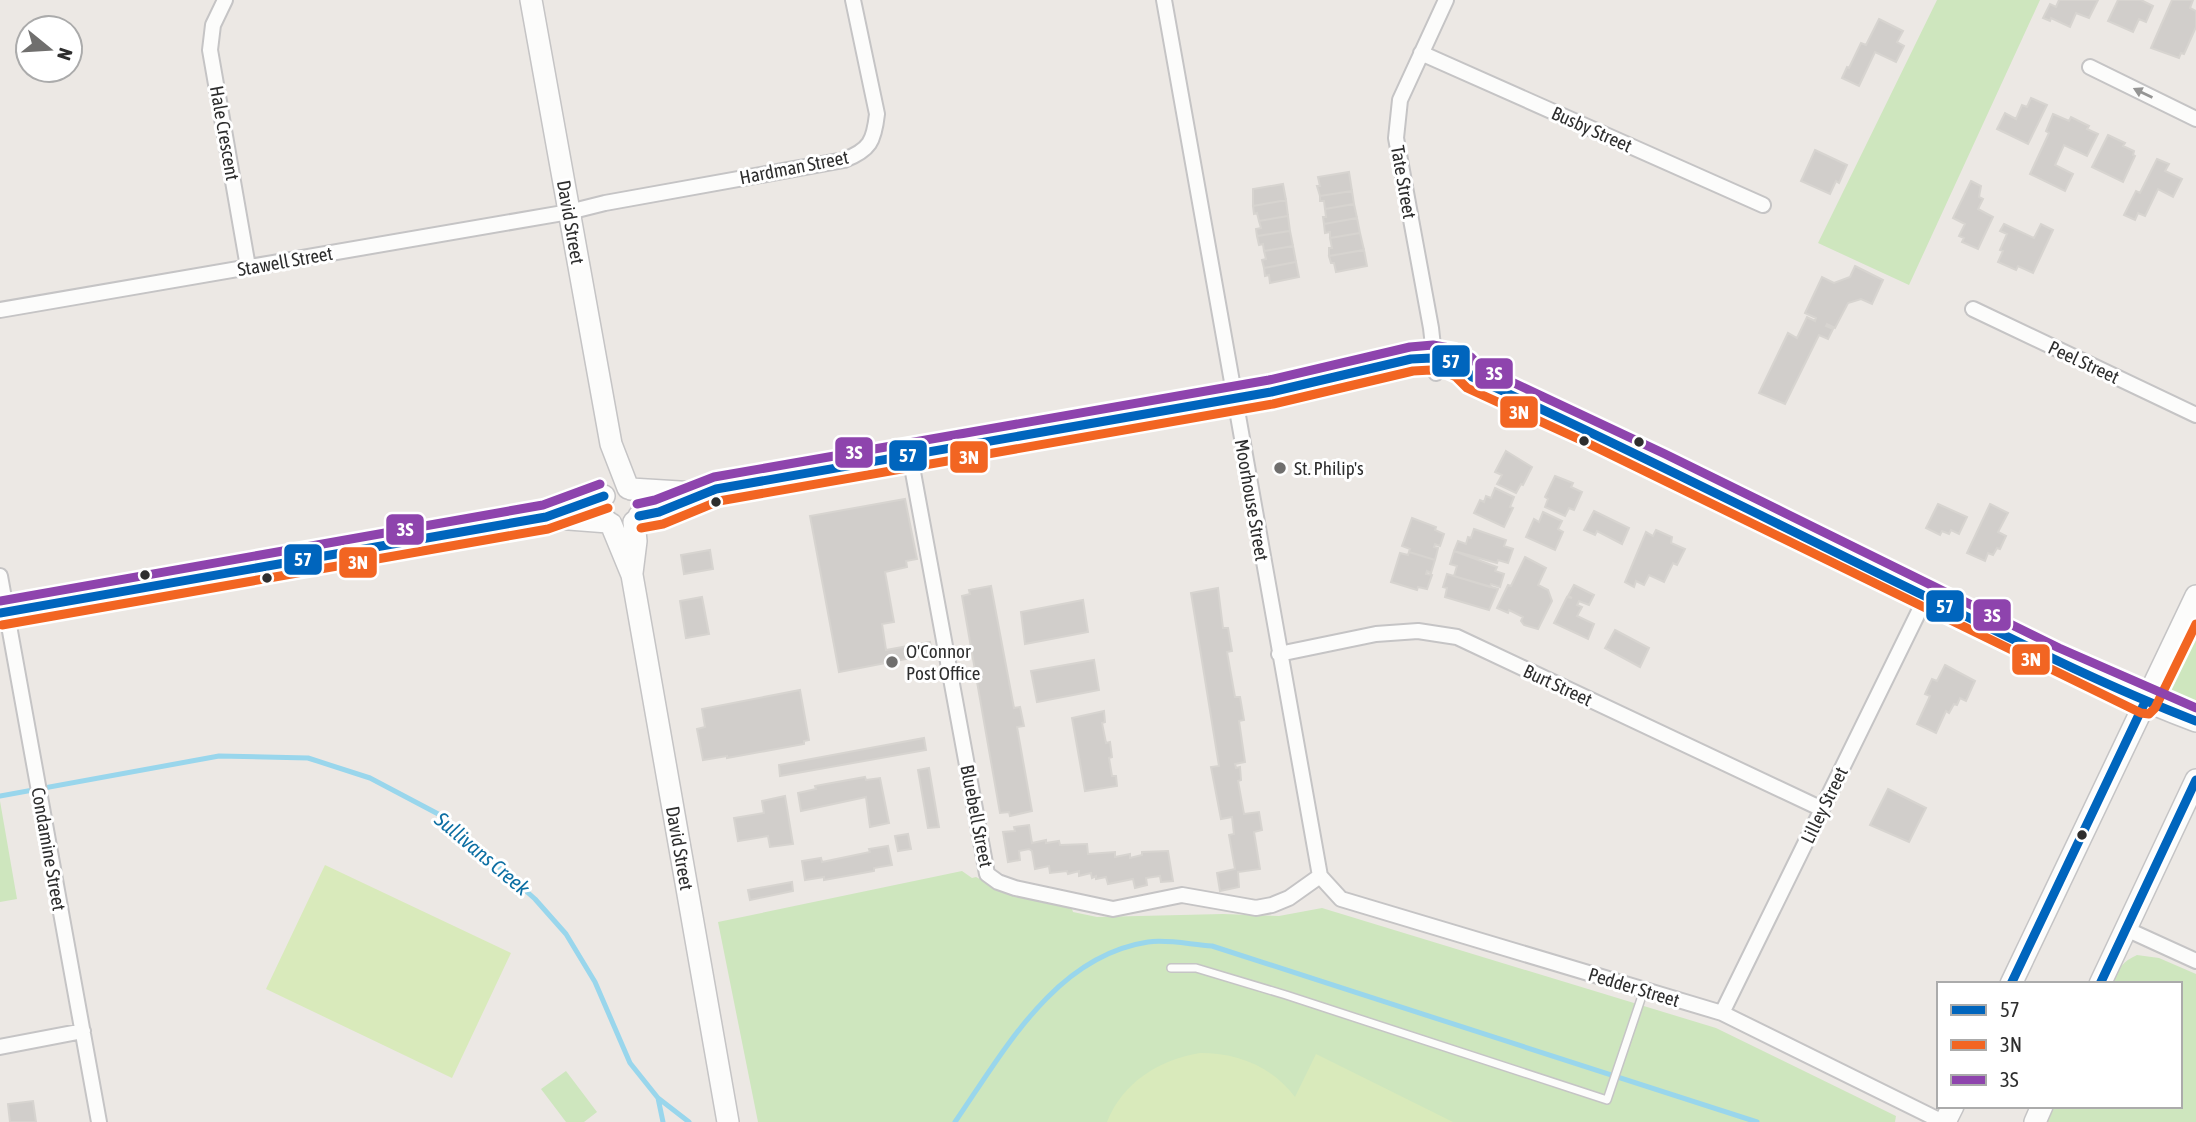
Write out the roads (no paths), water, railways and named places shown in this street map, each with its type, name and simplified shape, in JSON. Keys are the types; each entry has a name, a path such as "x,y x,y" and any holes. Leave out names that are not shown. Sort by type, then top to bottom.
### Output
{"street":[{"name":"Hale Crescent","path":"225,0 213,25 210,50 248,267"},
{"name":"David Street","path":"531,0 611,444 629,489"},
{"name":"Hardman Street","path":"569,212 605,203 844,160 861,153 874,132 877,114 853,0"},
{"name":"Moorhouse Street","path":"1164,0 1320,876"},
{"name":"Tate Street","path":"1435,365 1396,138 1400,100 1446,0"},
{"name":"Busby Street","path":"1421,53 1763,205"},
{"path":"2090,66 2196,119"},
{"name":"Stawell Street","path":"0,310 569,212"},
{"name":"Peel Street","path":"1973,309 2196,415"},
{"path":"3,613 547,517 605,495 618,487 702,493 1234,398 1383,367 1397,372 1435,365 1456,379 1472,377 1588,430 2145,702 2196,721"},
{"name":"David Street","path":"605,495 611,444"},
{"name":"Bluebell Street","path":"910,456 987,874 998,882 1015,888 1113,909 1182,895 1256,908 1289,898 1320,876"},
{"path":"629,489 640,500 636,519"},
{"path":"547,517 621,526 702,493"},
{"path":"605,495 601,510 610,523"},
{"name":"David Street","path":"632,575 636,519"},
{"name":"David Street","path":"610,523 632,575 728,1122"},
{"name":"Condamine Street","path":"0,576 3,613 36,772 99,1122"},
{"path":"2012,982 2196,596"},
{"name":"Lilley Street","path":"1722,1013 1926,597"},
{"name":"Burt Street","path":"1279,654 1376,634 1418,631 1457,637 1822,809"},
{"path":"2101,982 2196,780"},
{"name":"Pedder Street","path":"1320,876 1341,899 1722,1013 1944,1122"},
{"path":"2126,929 2196,961"},
{"path":"0,1047 83,1031"}],"lane":[{"path":"1171,968 1196,968 1286,995 1606,1100 1644,989"},
{"path":"1286,995 1289,986"}],"waterway":[{"name":"Sullivans Creek","path":"0,796 219,756 308,758 370,778 442,816 535,899 566,934 595,982 630,1063 658,1098 689,1122"},
{"path":"955,1122 1013,1038 1059,986 1086,966 1115,951 1148,942 1164,941 1212,946 1757,1122"},
{"path":"658,1098 663,1122"}],"place":[{"name":"St. Philip's","path":"1280,468"},
{"name":"O'Connor Post Office","path":"892,662"}]}
